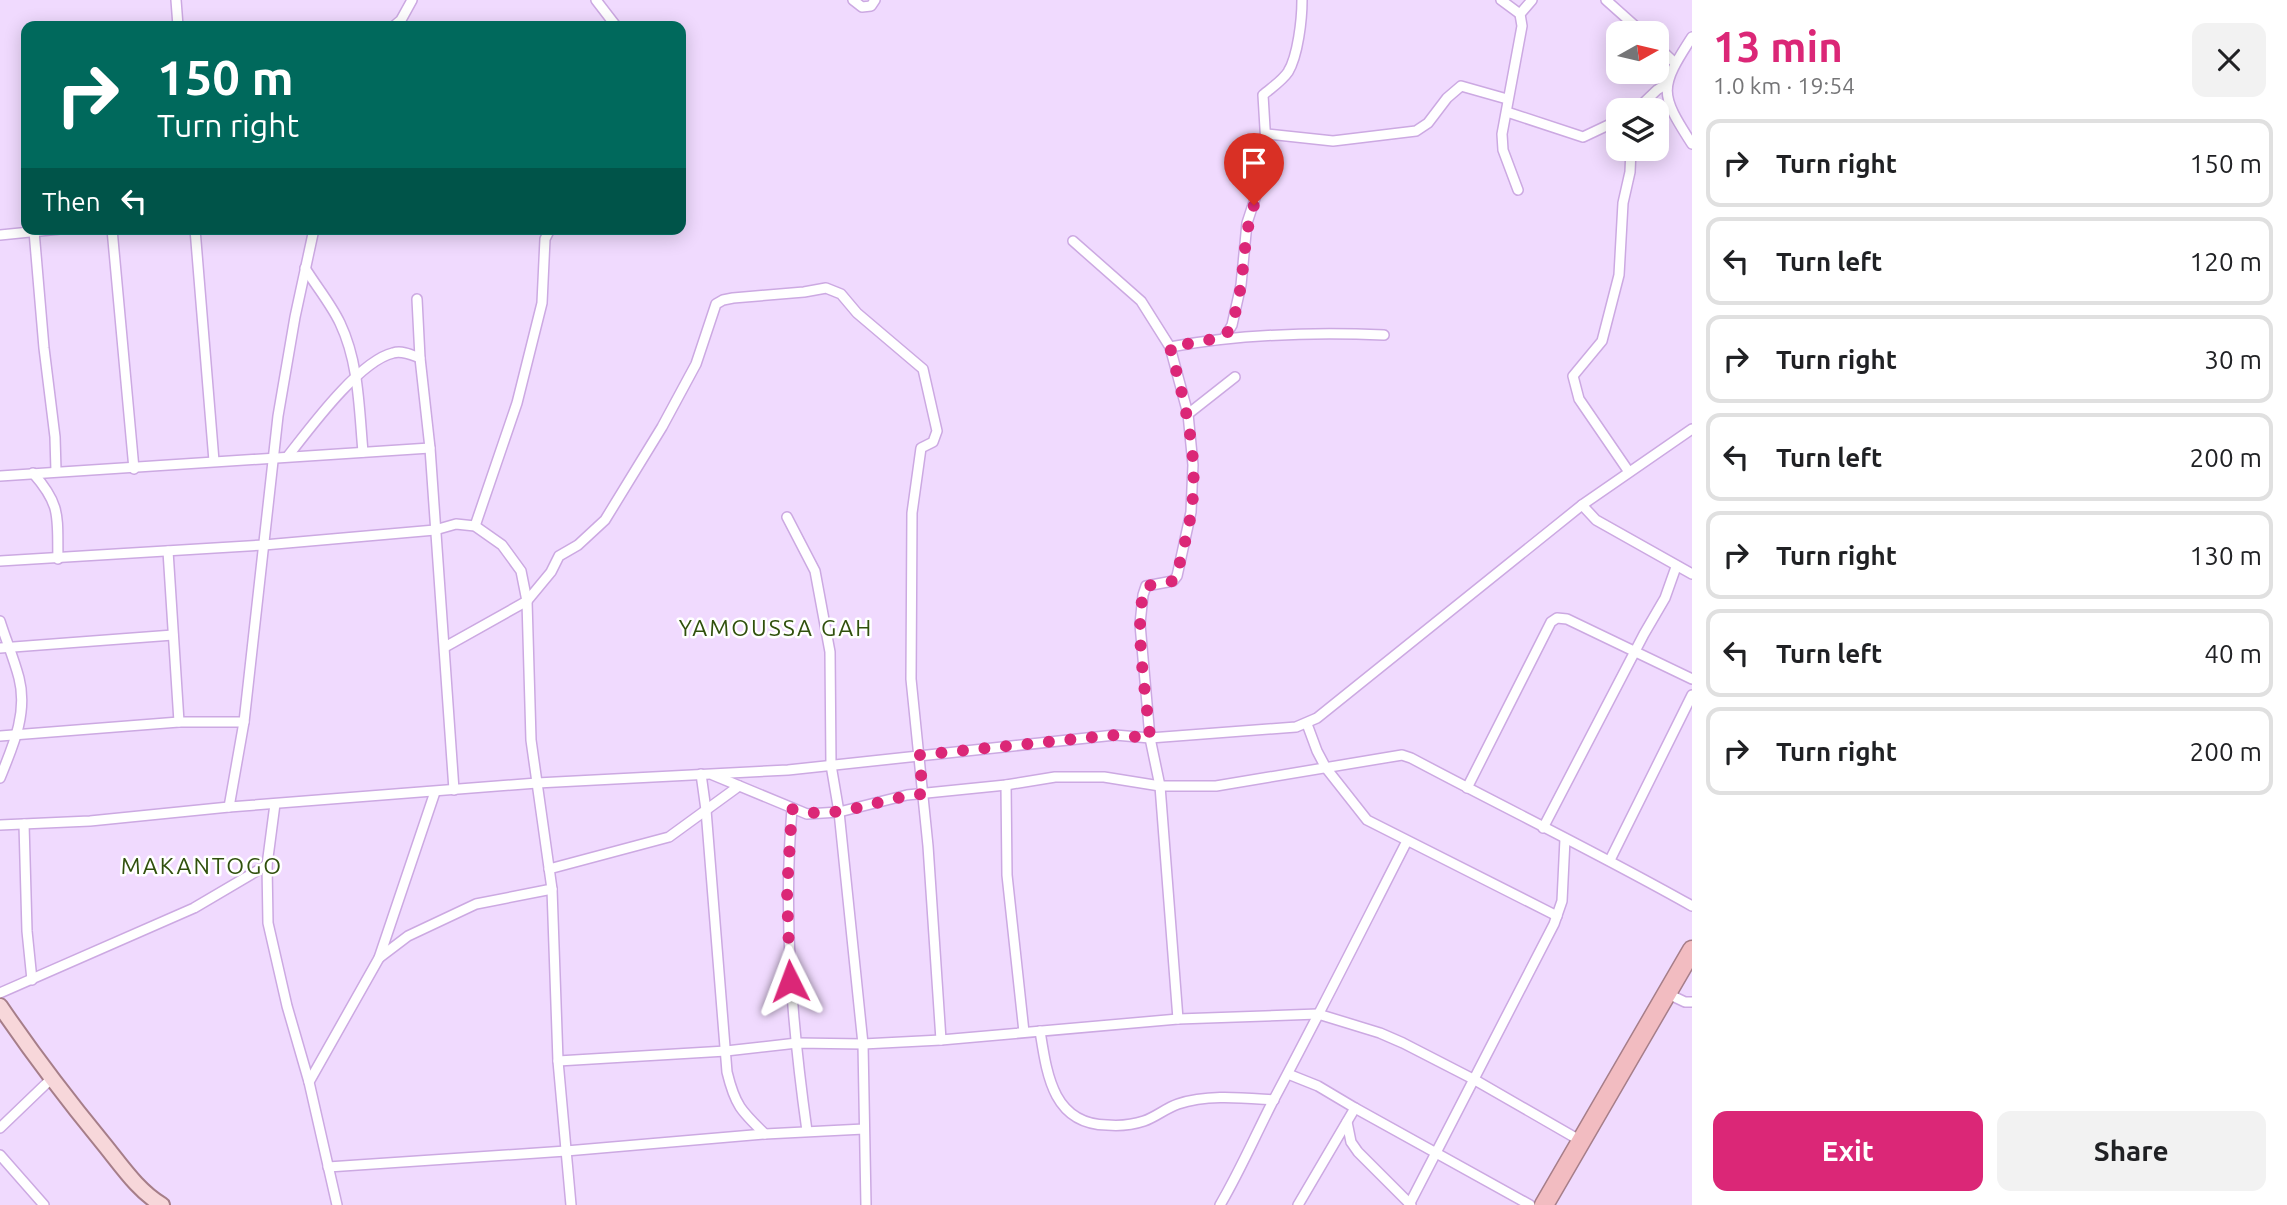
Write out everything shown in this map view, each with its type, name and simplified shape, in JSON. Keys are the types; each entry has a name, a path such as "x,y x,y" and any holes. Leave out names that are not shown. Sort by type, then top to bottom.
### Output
{"highway":[{"path":"1544,1205 1692,950"}],"main road":[{"path":"2,1013 51,1079 155,1203"}],"street":[{"path":"176,0 178,21"},
{"path":"397,21 412,0"},
{"path":"596,0 611,21"},
{"path":"853,0 862,7 871,6 875,0"},
{"path":"1225,337 1232,325 1241,285 1247,223 1267,162 1263,95 1287,73 1291,65 1302,0"},
{"path":"1501,0 1520,14 1522,26 1502,134 1503,150 1518,190"},
{"path":"1520,14 1532,0"},
{"path":"1606,0 1630,21"},
{"path":"1649,98 1665,85 1692,37"},
{"path":"1670,58 1675,63"},
{"path":"1665,85 1672,113 1692,144"},
{"path":"1266,134 1333,141 1416,131 1428,123 1447,98 1461,86 1507,99"},
{"path":"1507,112 1583,137 1606,126"},
{"path":"1629,472 1579,399 1573,376 1602,341 1616,288 1623,234 1623,203 1630,161"},
{"path":"0,235 21,233"},
{"path":"34,235 55,437 56,471"},
{"path":"113,235 134,469"},
{"path":"195,235 214,461"},
{"path":"229,807 244,722 278,416 313,235"},
{"path":"475,526 521,390 542,303 547,235"},
{"path":"1073,241 1141,301 1170,347 1188,414 1193,465 1191,512 1177,576 1173,581 1146,586 1140,624 1150,738 1160,786 1178,1019"},
{"path":"305,268 340,323 351,354 356,377 363,452"},
{"path":"445,647 527,601 551,572 559,556 579,545 605,520 662,427 696,364 716,304 733,298 826,288 841,294 857,313 923,369 937,431 933,442 921,448 912,513 911,679 923,794 941,1040"},
{"path":"417,299 454,790"},
{"path":"1170,347 1225,337 1345,333 1384,335"},
{"path":"288,456 321,414 356,377 380,358 400,352 420,358"},
{"path":"1188,414 1235,377"},
{"path":"0,825 90,821 229,807 537,783 788,770 1115,735 1150,738 1250,732 1307,724 1582,505 1692,429"},
{"path":"0,477 56,471 134,469 214,461 430,448"},
{"path":"33,473 53,498 57,514 58,559"},
{"path":"1582,505 1596,520 1692,575"},
{"path":"787,517 815,571 830,652 831,765 839,812 863,1044 866,1205"},
{"path":"0,561 264,545 435,530 456,524 475,526 502,545 521,571 527,601 531,740 552,889 558,1061 572,1205"},
{"path":"168,551 179,722"},
{"path":"1543,828 1665,598 1676,567"},
{"path":"1467,788 1551,622 1557,618 1567,619 1692,679"},
{"path":"0,621 5,648 22,692 23,705 18,734 0,778"},
{"path":"5,648 173,635"},
{"path":"1610,860 1692,695"},
{"path":"0,736 179,722 244,722"},
{"path":"1307,724 1326,768 1367,820 1557,916"},
{"path":"712,775 807,814 839,812 874,802 923,794 1069,776 1104,777 1160,786 1216,786 1402,755 1610,860 1692,906"},
{"path":"701,774 727,1072 732,1094 741,1111 765,1134"},
{"path":"1006,785 1007,876 1024,1032"},
{"path":"549,869 669,837 739,786"},
{"path":"309,1082 379,958 435,792"},
{"path":"275,804 267,865 268,923 337,1205"},
{"path":"792,809 787,891 790,981 807,1131"},
{"path":"24,824 26,919 32,980"},
{"path":"1347,1122 1351,1142 1358,1152 1410,1205 1435,1151 1475,1080 1557,916 1562,901 1565,839"},
{"path":"1220,1205 1241,1170 1407,841"},
{"path":"0,993 194,908 267,865"},
{"path":"379,958 408,936 476,904 552,889"},
{"path":"1667,993 1685,1002 1692,1002"},
{"path":"558,1061 726,1051 797,1043 863,1044 941,1040 1178,1019 1318,1014 1380,1033 1475,1080 1582,1141"},
{"path":"1040,1031 1055,1095 1075,1118 1094,1125 1119,1126 1144,1121 1178,1104 1205,1099 1232,1097 1274,1100"},
{"path":"1288,1074 1318,1086 1530,1205"},
{"path":"0,1128 51,1079"},
{"path":"1298,1205 1355,1108"},
{"path":"328,1167 864,1129"},
{"path":"0,1155 44,1205"}],"district":[{"name":"YAMOUSSA GAH","path":"776,627"},
{"name":"MAKANTOGO","path":"202,865"}],"route":[{"path":"790,981 787,891 792,809 807,814 839,812 874,802 923,794 919,755 1115,735 1150,738 1140,624 1143,595 1146,586 1173,581 1177,576 1191,512 1193,465 1188,414 1170,347 1225,337 1232,325 1241,285 1247,223 1254,205"}]}
